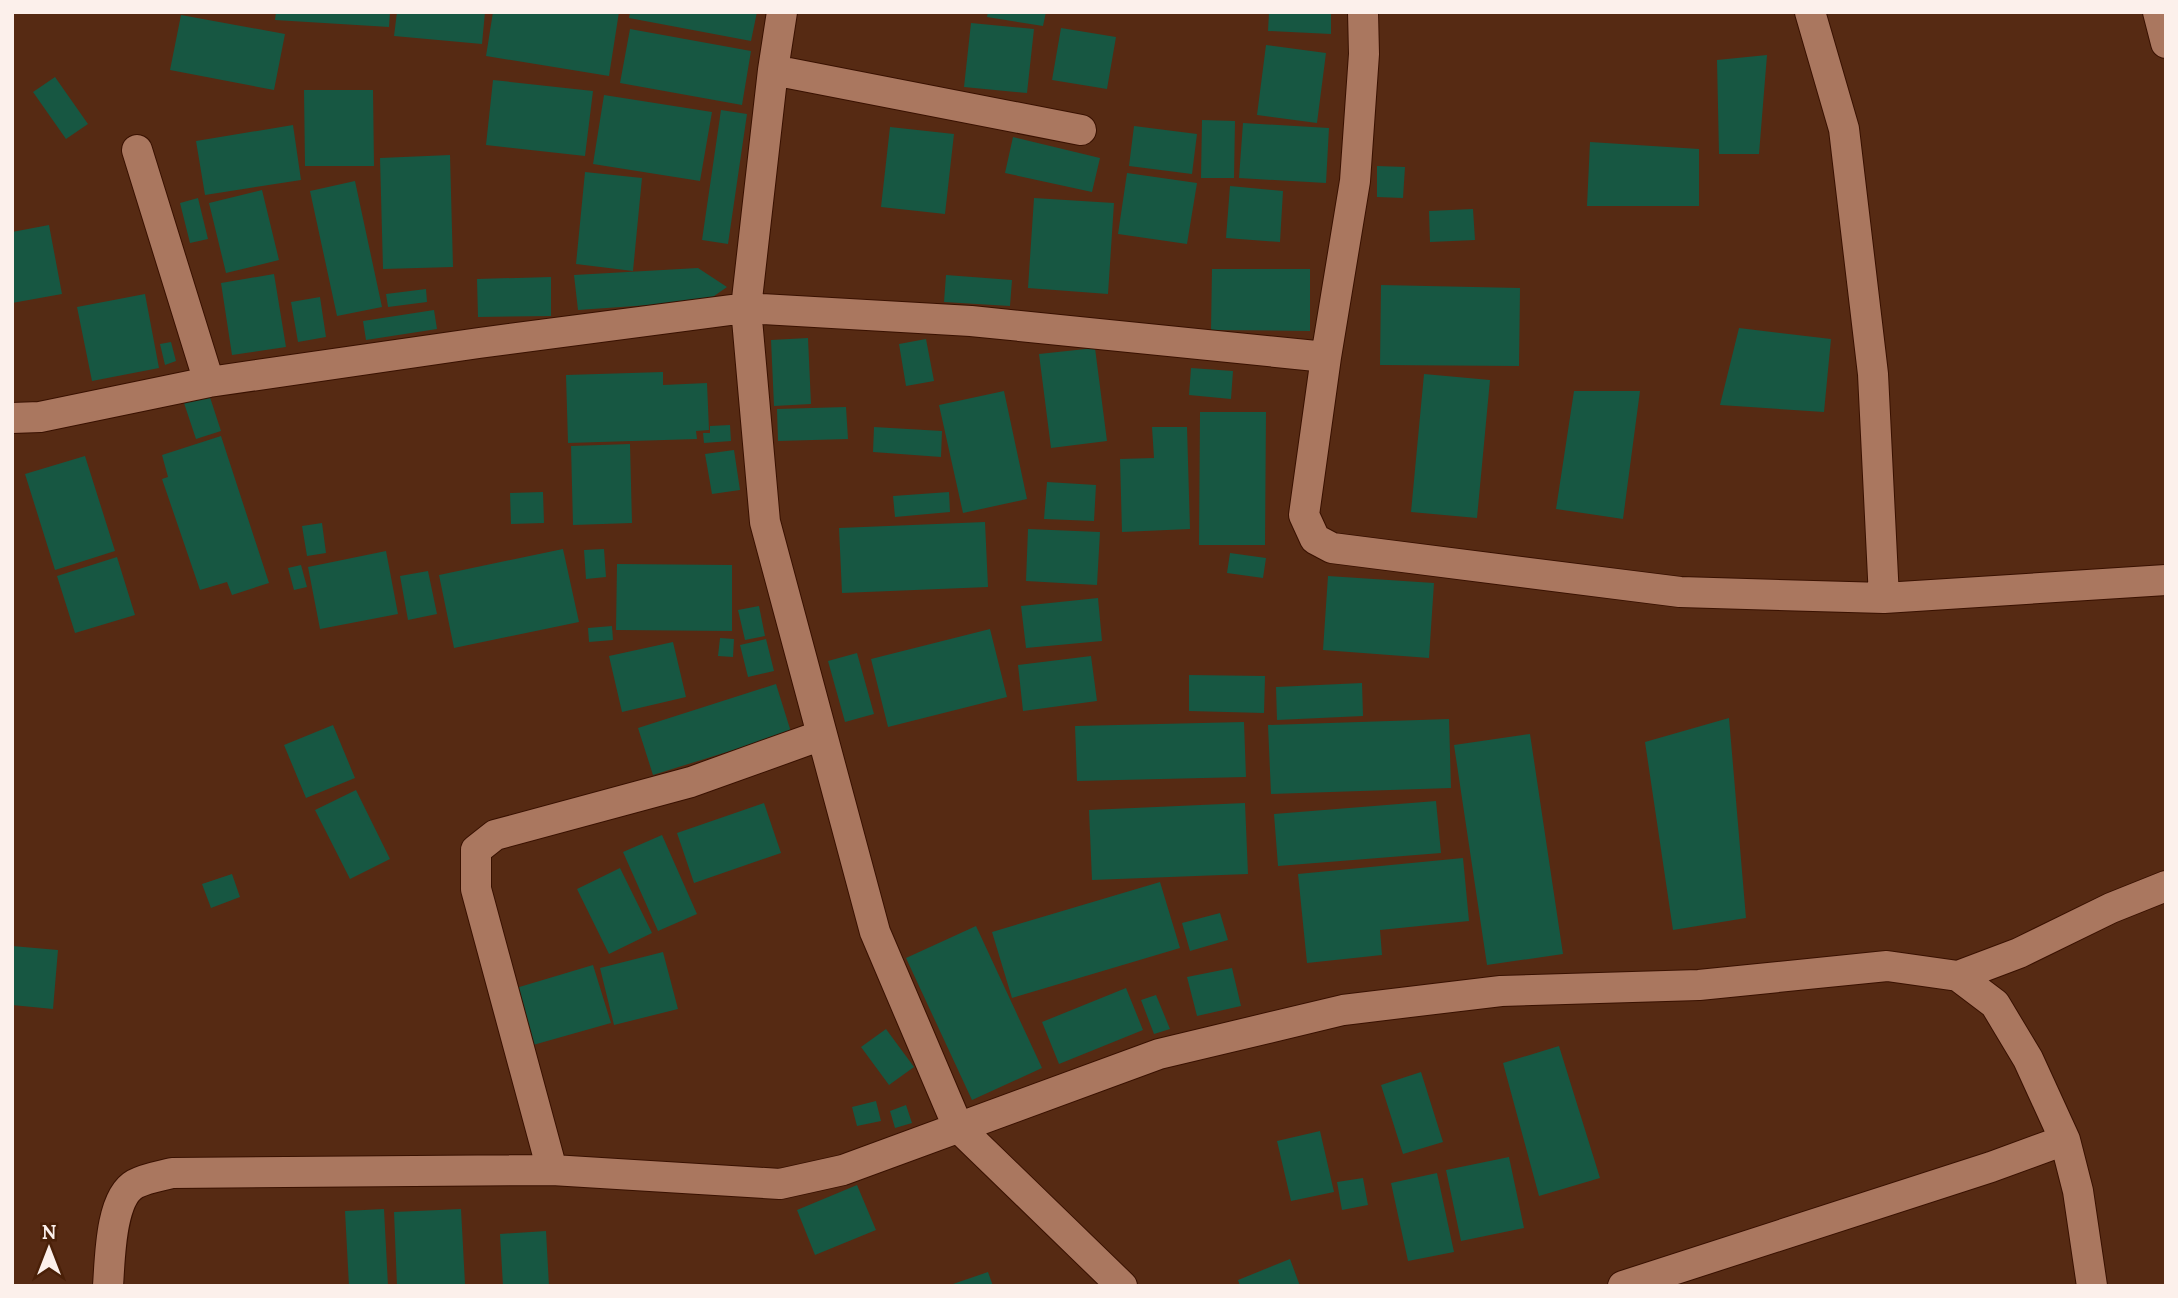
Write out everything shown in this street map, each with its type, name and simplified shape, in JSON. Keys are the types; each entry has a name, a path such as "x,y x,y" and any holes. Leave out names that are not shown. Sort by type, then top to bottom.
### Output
{"street":[{"path":"782,12 746,308 765,522 875,932 958,1127 1122,1286"},
{"path":"1363,12 1364,54 1355,181 1326,357 1304,515 1315,539 1332,548 1680,592 1884,598 2166,580"},
{"path":"1810,12 1844,129 1873,374 1884,598"},
{"path":"2158,12 2166,43"},
{"path":"773,70 1081,130"},
{"path":"137,150 209,382"},
{"path":"12,418 40,417 209,382 479,342 746,308 971,321 1326,357"},
{"path":"552,1170 476,889 476,850 495,835 691,782 822,735"},
{"path":"108,1286 112,1239 121,1197 134,1184 172,1173 552,1170 780,1184 843,1170 1159,1054 1343,1010 1501,991 1699,985 1886,966 1958,976 2019,953 2111,908 2166,886"},
{"path":"1958,976 1995,1004 2028,1059 2065,1140 2078,1191 2092,1286"},
{"path":"1623,1286 1991,1167 2065,1140"}],"building":[{"path":"276,12 390,12 389,27 275,20"},
{"path":"397,12 485,12 482,44 394,36"},
{"path":"493,12 619,12 609,76 486,56"},
{"path":"630,12 757,12 751,41 629,18"},
{"path":"988,12 1046,12 1043,26 987,17"},
{"path":"1269,12 1331,12 1331,34 1268,31"},
{"path":"181,15 285,34 274,90 170,70"},
{"path":"971,23 1034,29 1027,93 964,87"},
{"path":"1061,28 1116,37 1107,89 1052,80"},
{"path":"630,29 751,51 742,105 620,83"},
{"path":"1266,45 1326,53 1317,123 1257,115"},
{"path":"1767,55 1759,154 1719,154 1717,60"},
{"path":"55,77 88,124 66,139 33,92"},
{"path":"493,80 593,91 585,156 486,145"},
{"path":"304,90 373,90 374,166 305,166"},
{"path":"604,95 712,112 700,181 593,164"},
{"path":"721,110 747,114 728,244 702,240"},
{"path":"1202,120 1235,121 1234,178 1201,178"},
{"path":"1243,123 1329,128 1326,183 1239,178"},
{"path":"293,125 301,180 205,195 196,141"},
{"path":"1134,126 1197,134 1192,174 1129,166"},
{"path":"890,127 954,134 945,214 881,207"},
{"path":"1013,137 1100,158 1092,192 1005,173"},
{"path":"1590,142 1699,149 1699,206 1587,206"},
{"path":"450,155 453,267 383,269 380,158"},
{"path":"1377,166 1405,167 1403,198 1377,197"},
{"path":"585,172 642,178 633,271 576,264"},
{"path":"1127,173 1197,183 1187,244 1118,234"},
{"path":"355,181 382,307 337,316 310,191"},
{"path":"1230,186 1283,191 1280,242 1226,238"},
{"path":"262,190 279,260 226,273 209,203"},
{"path":"198,198 208,239 190,243 180,203"},
{"path":"1034,198 1114,203 1108,294 1028,288"},
{"path":"1473,209 1475,240 1430,242 1429,211"},
{"path":"49,225 62,294 12,303 12,232"},
{"path":"698,268 727,287 707,301 578,310 574,275"},
{"path":"1212,269 1310,269 1310,331 1211,330"},
{"path":"274,274 286,347 232,355 221,283"},
{"path":"946,275 1012,280 1010,306 944,302"},
{"path":"551,277 551,316 478,317 477,279"},
{"path":"1381,285 1520,288 1519,366 1380,365"},
{"path":"426,289 427,302 388,307 386,294"},
{"path":"145,294 159,368 92,381 77,307"},
{"path":"320,297 326,337 298,342 291,302"},
{"path":"434,310 437,329 366,340 363,321"},
{"path":"1739,328 1831,339 1824,412 1720,405"},
{"path":"808,338 811,404 774,406 771,340"},
{"path":"926,339 934,381 906,386 899,344"},
{"path":"171,342 176,361 165,365 160,344"},
{"path":"1095,348 1107,441 1051,448 1039,354"},
{"path":"1191,368 1233,371 1231,399 1189,395"},
{"path":"663,372 663,385 707,383 709,430 696,431 697,439 568,443 566,375"},
{"path":"1424,374 1490,380 1477,518 1411,512"},
{"path":"206,385 221,431 196,439 181,394"},
{"path":"1004,391 1027,499 963,513 939,405"},
{"path":"1574,391 1640,391 1623,519 1556,509"},
{"path":"846,407 848,439 778,441 777,409"},
{"path":"1200,412 1266,412 1265,545 1199,545"},
{"path":"730,425 731,441 704,443 703,433 710,433 710,426"},
{"path":"874,427 942,431 941,457 873,452"},
{"path":"1152,427 1187,427 1190,529 1122,532 1120,459 1154,458"},
{"path":"221,436 269,583 232,595 227,582 200,590 162,479 168,477 162,455"},
{"path":"630,444 632,523 573,525 571,446"},
{"path":"734,450 740,490 712,494 705,454"},
{"path":"85,456 115,551 55,570 25,474"},
{"path":"1047,482 1096,485 1094,521 1044,519"},
{"path":"543,492 544,523 511,524 510,493"},
{"path":"949,492 950,512 895,517 893,496"},
{"path":"985,522 988,587 842,593 839,528"},
{"path":"322,523 326,553 307,556 302,526"},
{"path":"1028,529 1100,532 1097,585 1026,581"},
{"path":"563,549 579,622 454,648 439,575"},
{"path":"604,549 606,577 586,579 584,550"},
{"path":"386,551 398,614 320,629 308,567"},
{"path":"1230,553 1266,558 1263,578 1227,573"},
{"path":"117,557 135,615 75,633 57,576"},
{"path":"617,564 732,565 732,631 616,630"},
{"path":"301,565 307,587 294,590 288,568"},
{"path":"428,571 437,614 408,620 400,576"},
{"path":"1328,576 1434,583 1429,658 1323,650"},
{"path":"1098,598 1102,641 1026,648 1021,606"},
{"path":"759,606 765,636 745,640 738,610"},
{"path":"612,626 613,640 589,642 588,628"},
{"path":"990,629 1007,697 888,727 871,659"},
{"path":"720,638 734,639 733,657 718,656"},
{"path":"766,639 774,671 748,677 740,645"},
{"path":"673,642 686,697 622,712 609,656"},
{"path":"857,653 874,714 845,722 828,661"},
{"path":"1091,656 1097,701 1023,711 1018,665"},
{"path":"1189,675 1265,676 1264,713 1189,711"},
{"path":"1362,683 1363,716 1277,720 1276,687"},
{"path":"776,684 791,732 653,775 638,728"},
{"path":"1729,718 1746,918 1673,930 1645,742"},
{"path":"1449,719 1451,788 1271,794 1268,725"},
{"path":"1244,722 1246,777 1077,781 1075,726"},
{"path":"333,725 355,778 306,798 284,745"},
{"path":"1530,734 1563,954 1487,965 1454,745"},
{"path":"356,790 390,859 350,879 315,810"},
{"path":"1436,801 1441,853 1278,866 1274,814"},
{"path":"764,803 781,853 694,883 677,833"},
{"path":"1245,803 1248,874 1092,880 1089,810"},
{"path":"662,835 697,914 658,931 623,852"},
{"path":"1463,858 1469,921 1380,930 1382,955 1307,963 1298,874"},
{"path":"620,868 652,933 609,954 577,889"},
{"path":"232,874 240,897 211,908 202,884"},
{"path":"1160,882 1180,948 1012,998 992,932"},
{"path":"1220,913 1228,940 1190,951 1182,923"},
{"path":"976,926 1042,1068 972,1100 906,958"},
{"path":"12,946 58,950 53,1009 12,1005"},
{"path":"663,952 678,1009 614,1025 600,968"},
{"path":"593,965 611,1023 533,1045 516,988"},
{"path":"1232,968 1241,1006 1197,1016 1187,977"},
{"path":"1126,988 1143,1030 1059,1064 1042,1022"},
{"path":"1156,995 1170,1029 1154,1034 1141,1000"},
{"path":"886,1029 914,1067 889,1085 861,1047"},
{"path":"1559,1046 1600,1178 1539,1196 1503,1063"},
{"path":"1421,1072 1443,1142 1403,1154 1381,1085"},
{"path":"876,1101 881,1121 857,1126 852,1107"},
{"path":"906,1105 912,1123 895,1128 890,1111"},
{"path":"1320,1131 1334,1192 1291,1201 1277,1141"},
{"path":"1509,1157 1524,1228 1461,1241 1446,1170"},
{"path":"1437,1173 1454,1252 1408,1261 1391,1183"},
{"path":"1363,1178 1368,1205 1342,1210 1337,1182"},
{"path":"857,1185 876,1230 815,1255 797,1210"},
{"path":"384,1209 388,1286 349,1286 345,1211"},
{"path":"461,1209 465,1284 397,1286 394,1212"},
{"path":"546,1231 549,1286 503,1286 500,1234"},
{"path":"1290,1259 1300,1286 1240,1286 1238,1280"},
{"path":"988,1272 993,1286 950,1286 950,1285"}]}
